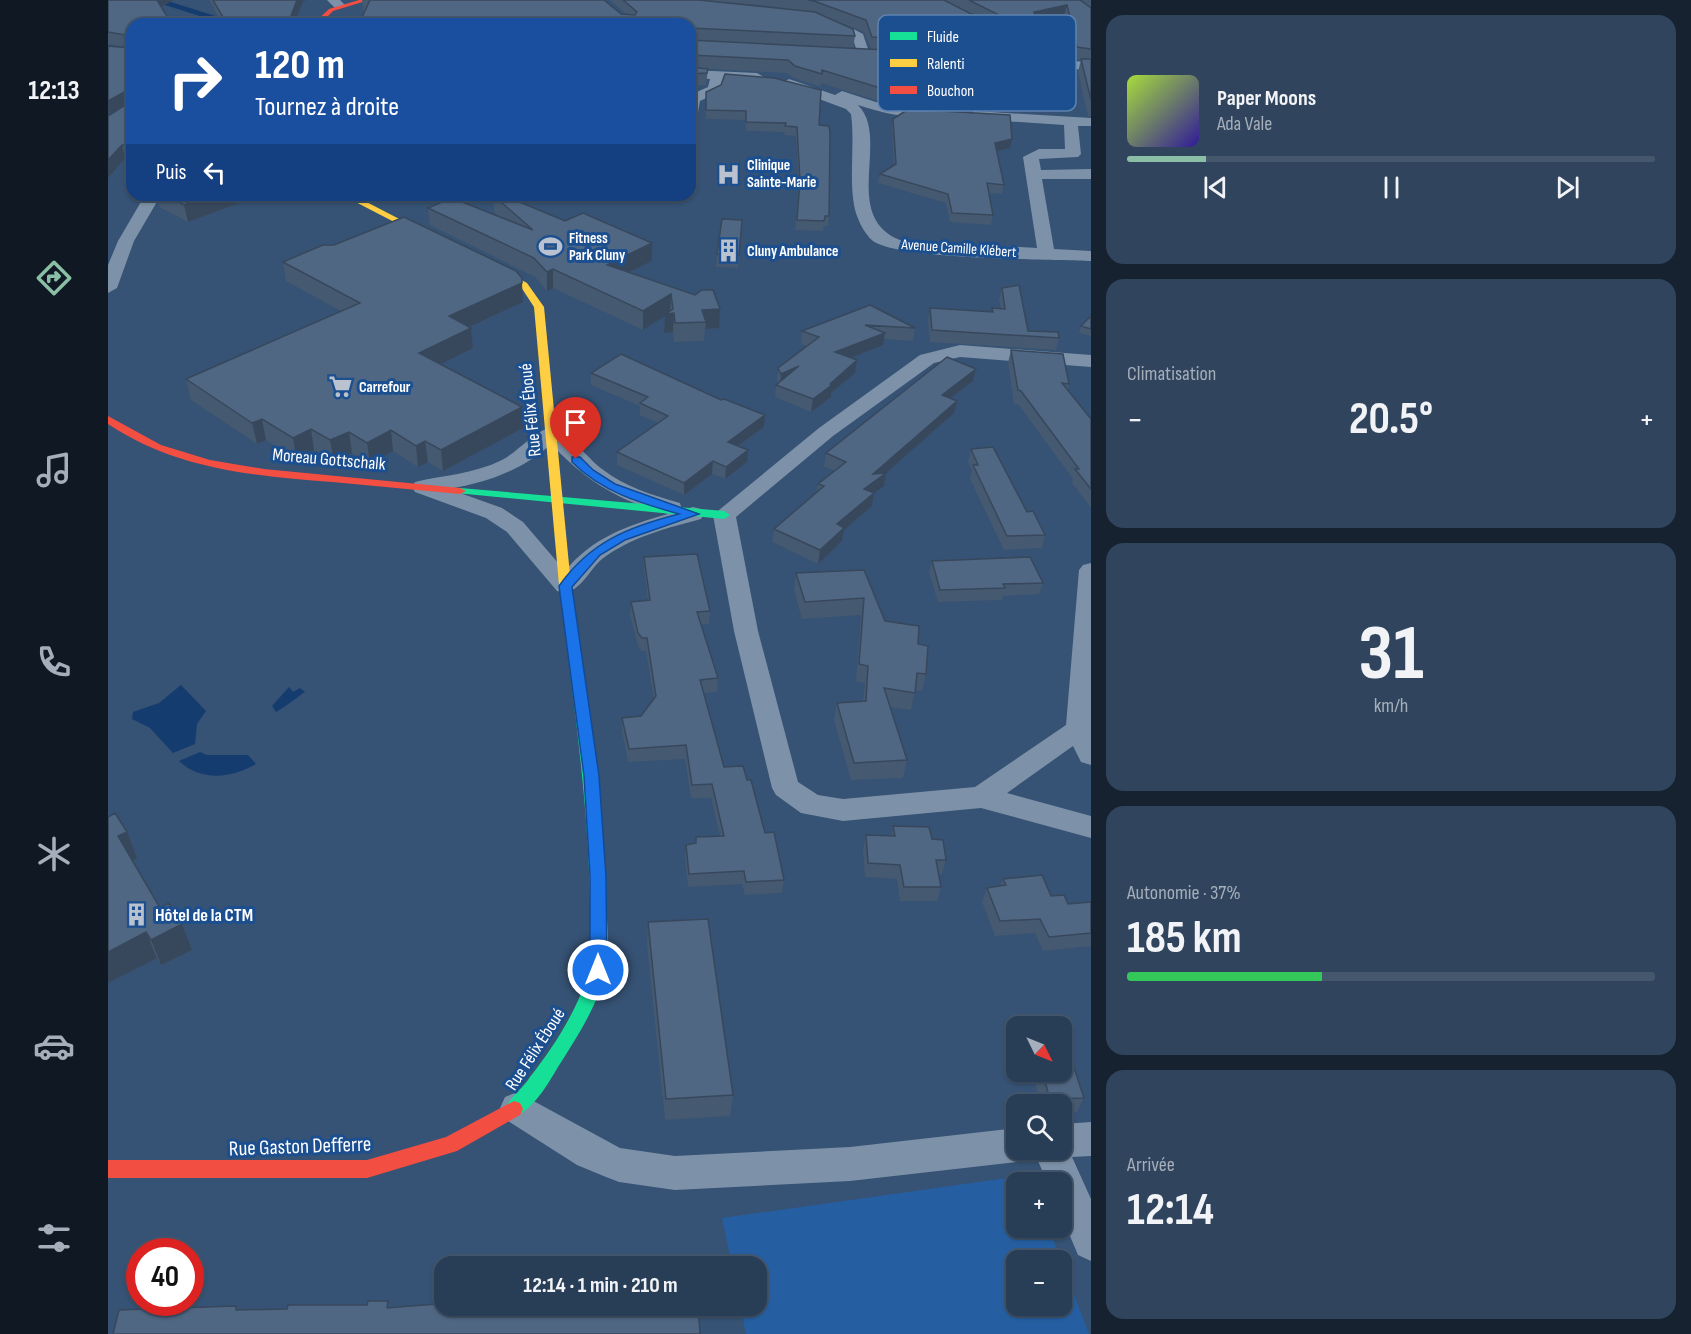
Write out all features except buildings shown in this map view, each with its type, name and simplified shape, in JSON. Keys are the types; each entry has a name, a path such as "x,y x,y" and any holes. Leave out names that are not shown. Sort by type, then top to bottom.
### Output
{"street":[{"path":"306,18 311,12 333,2 366,0"},
{"path":"673,0 698,5 785,8 824,16 859,37 863,43 864,55"},
{"path":"321,18 333,2"},
{"path":"1076,65 1091,66"},
{"path":"696,74 799,80 878,108"},
{"path":"696,97 714,89 718,75"},
{"path":"772,78 810,89 851,106 858,112 859,120 870,114 889,111 1091,122"},
{"name":"Avenue Camille Klébert","path":"859,120 862,206 872,230 880,238 897,244 941,249 1091,256"},
{"path":"1034,175 1085,174 1073,154 1071,121"},
{"path":"1046,254 1033,154 1073,154"},
{"path":"108,288 126,241 149,201"},
{"path":"358,201 450,247"},
{"name":"Rue Félix Éboué","path":"470,257 526,284 536,295 539,307 539,329 552,434 565,586 591,776 598,876 598,970 579,1015 558,1052 517,1108"},
{"path":"1091,361 960,351 927,359 826,432 724,515 746,631 786,788 811,805 843,810 981,797 1091,827"},
{"name":"Moreau Gottschalk","path":"108,419 129,437 195,463 259,472 558,502 724,515"},
{"path":"423,487 504,468 522,458 552,434 589,472 610,486 643,500 693,514"},
{"path":"423,487 494,513 515,526 565,586 596,552 651,525 693,514"},
{"path":"1091,570 1079,729 1091,755"},
{"path":"981,797 1079,729"},
{"path":"517,1108 590,1153 618,1165 675,1173 850,1164 1006,1146"},
{"name":"Rue Gaston Defferre","path":"108,1169 367,1169 450,1145 517,1108"},
{"path":"1072,1140 1091,1138"},
{"path":"1056,1160 1091,1242"}],"shaded area":[{"path":"181,685 206,711 197,724 195,744 173,753 150,728 132,719 133,712 159,703"},
{"path":"289,687 293,692 300,688 305,692 276,712 272,706"},
{"path":"200,752 207,755 248,755 256,764 247,769 217,776 197,772 179,761"},
{"path":"1006,1178 1006,1238 1052,1238 1057,1250 1006,1250 1006,1316 1072,1316 1072,1289 1089,1334 746,1334 742,1316 767,1316 767,1256 730,1256 722,1218"}],"waterway":[{"path":"157,0 214,18"}],"traffic: fast":[{"path":"460,491 724,515"},
{"path":"514,1109 536,1084 563,1044 594,984 599,962 595,825 582,705 565,585"}],"traffic: slow":[{"path":"358,201 434,239"},
{"path":"483,263 524,285 539,307 565,585"}],"traffic: jam":[{"path":"322,18 331,10 366,0"},
{"path":"108,419 132,435 157,447 236,469 460,491"},
{"path":"108,1169 367,1169 450,1145 514,1109"}],"place":[{"name":"Clinique Sainte-Marie","path":"729,174"},
{"name":"Fitness Park Cluny","path":"551,247"},
{"name":"Cluny Ambulance","path":"729,251"},
{"name":"Carrefour","path":"341,387"},
{"name":"Hôtel de la CTM","path":"137,915"}],"route":[{"path":"576,459 589,472 610,486 643,500 693,514 651,525 596,552 565,586 591,776 598,876 598,970"}]}
